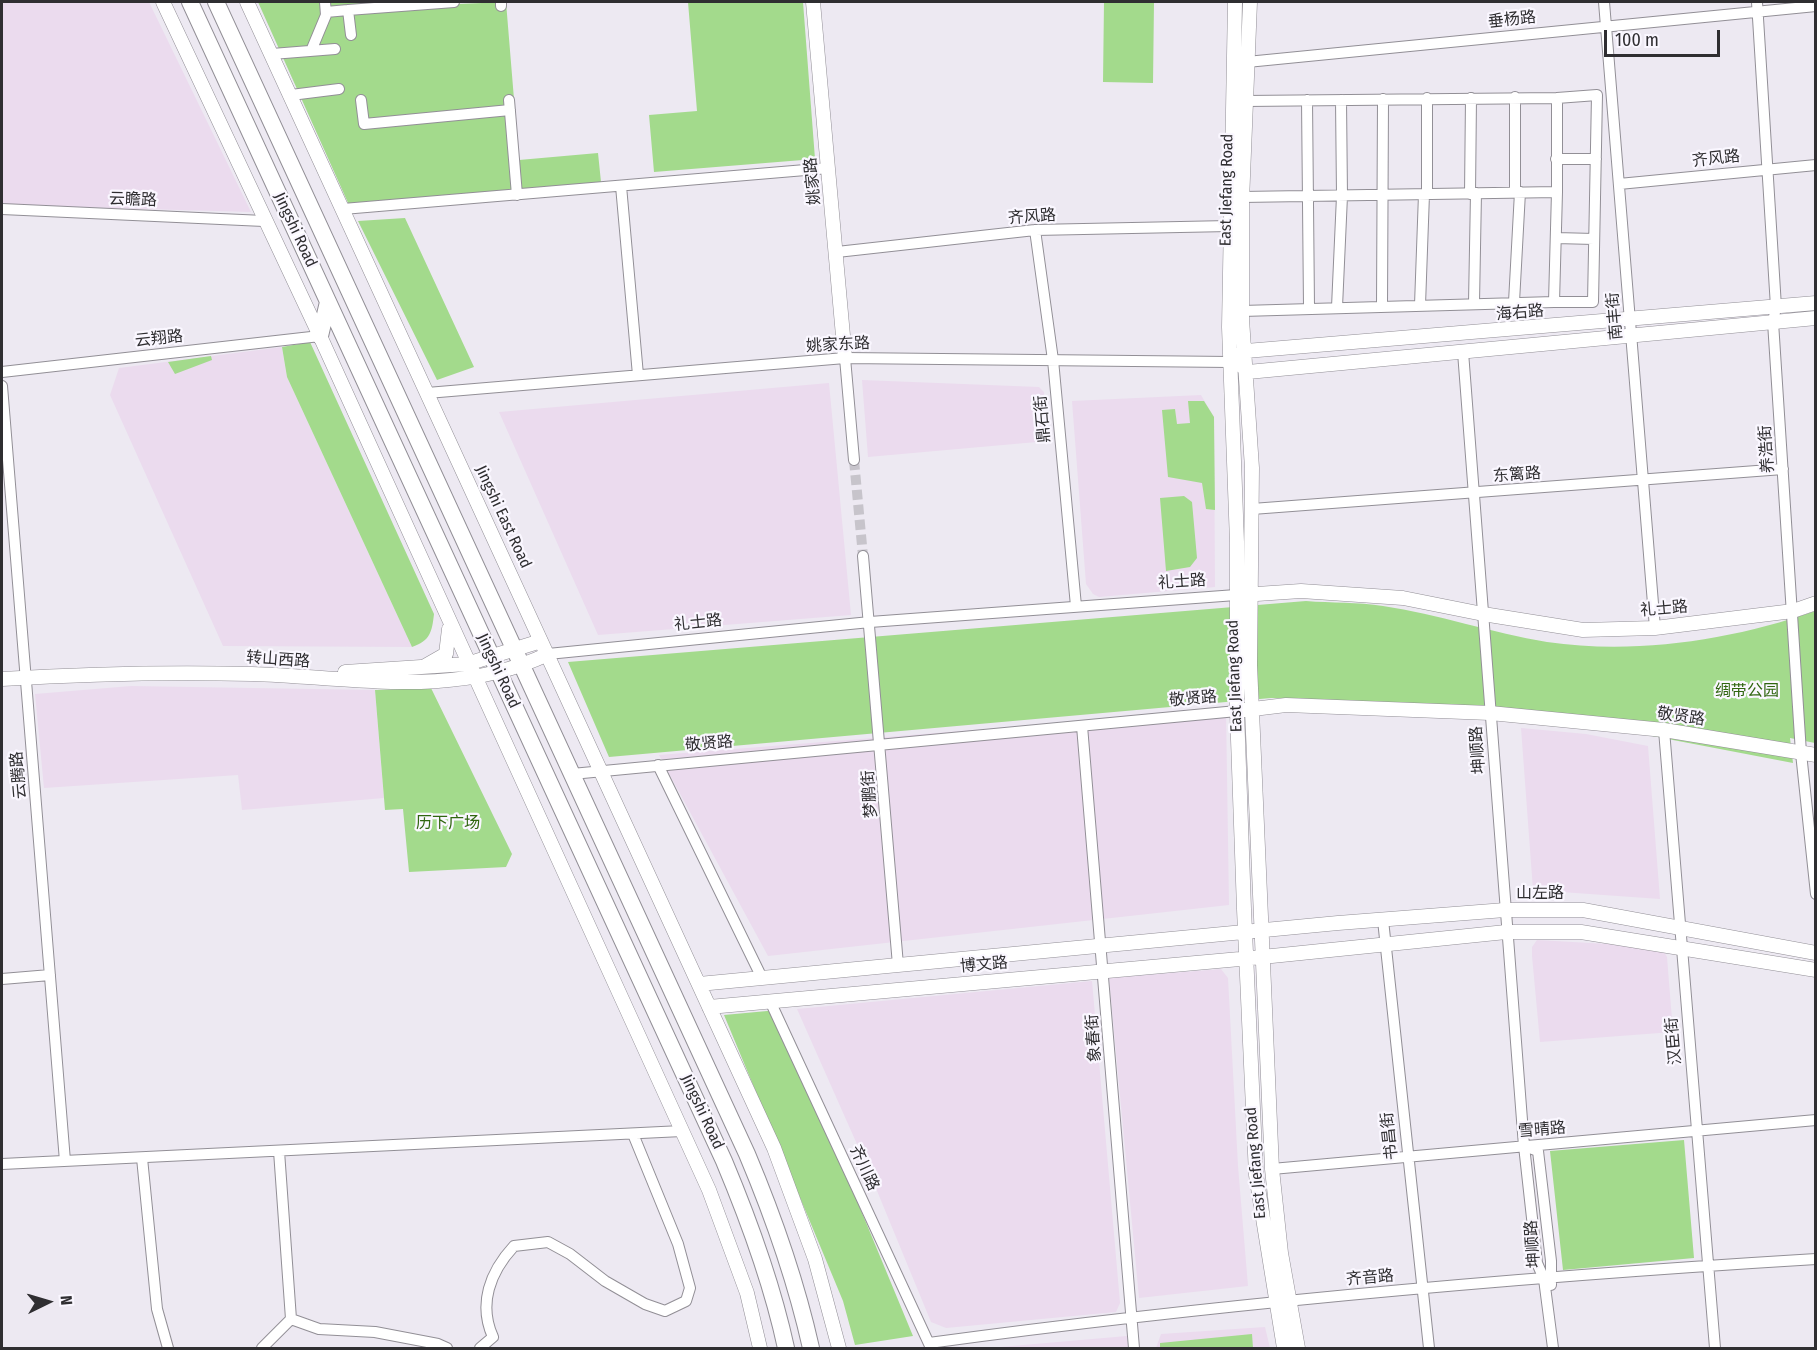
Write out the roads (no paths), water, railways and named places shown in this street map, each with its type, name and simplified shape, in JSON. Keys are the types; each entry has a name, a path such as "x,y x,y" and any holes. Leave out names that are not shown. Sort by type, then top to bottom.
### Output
{"highway":[{"name":"Jingshi Road","path":"189,2 724,1161 752,1226 778,1310 786,1348"},
{"name":"Jingshi Road","path":"216,2 523,667 775,1221 802,1306 811,1348"},
{"path":"320,336 328,302"}],"main road":[{"name":"Jingshi Road","path":"163,2 320,336 467,664"},
{"path":"247,2 428,393"},
{"name":"姚家路","path":"813,2 845,358"},
{"name":"East Jiefang Road","path":"1235,2 1229,226 1230,362 1252,709 1272,1169 1284,1348"},
{"name":"East Jiefang Road","path":"1250,2 1242,197 1242,310 1248,372 1252,509 1243,595 1237,711 1256,1175 1282,1301 1298,1348"},
{"name":"海右路","path":"1230,362 1246,351 1815,303"},
{"name":"海右路","path":"1248,372 1815,318"},
{"name":"Jingshi East Road","path":"428,393 548,654"},
{"name":"礼士路","path":"1243,595 1301,591 1403,598 1582,630 1655,628 1793,611 1815,603"},
{"path":"419,669 436,662 446,654 449,624"},
{"name":"转山西路","path":"2,679 25,673 212,666 361,672 419,669 467,664 541,641"},
{"name":"转山西路","path":"2,670 25,673 232,674 365,682 474,679 523,667 548,654"},
{"path":"548,654 774,1148 815,1259 839,1348"},
{"path":"467,664 474,679"},
{"name":"Jingshi Road","path":"474,679 730,1240 747,1293 760,1348"},
{"name":"敬贤路","path":"1237,711 1286,705 1490,713 1664,730 1808,754"},
{"name":"山左路","path":"1245,932 1504,910 1583,910 1815,953"},
{"name":"博文路","path":"699,984 1245,932"},
{"path":"1262,957 1506,932 1581,932 1682,946 1815,970"},
{"name":"博文路","path":"709,1007 1262,957"}],"street":[{"path":"311,51 325,7 348,10 454,2"},
{"name":"南丰街","path":"1604,2 1655,628"},
{"name":"垂杨路","path":"1246,62 1606,26 1758,6 1815,6"},
{"name":"养浩街","path":"1758,6 1776,307 1773,322 1793,611 1808,754 1815,894"},
{"path":"348,10 351,34"},
{"path":"272,54 335,48"},
{"path":"291,95 339,89"},
{"path":"1242,310 1593,302 1597,95 1557,98 1245,101"},
{"path":"1515,97 1517,192 1515,302"},
{"path":"1420,305 1426,194 1427,98"},
{"path":"1471,98 1474,303"},
{"path":"1554,303 1557,98"},
{"path":"1337,307 1342,196 1341,99"},
{"path":"1382,306 1383,99"},
{"path":"361,100 364,124 509,105 517,195"},
{"path":"1307,100 1309,307"},
{"path":"1557,159 1596,159"},
{"name":"齐风路","path":"1619,184 1815,165"},
{"path":"343,209 829,168"},
{"path":"621,186 638,375"},
{"path":"1242,197 1557,192"},
{"name":"云瞻路","path":"2,209 264,220"},
{"name":"齐风路","path":"837,252 1035,230 1229,226"},
{"name":"鼎石街","path":"1035,230 1053,360 1076,606"},
{"path":"1556,238 1594,239"},
{"name":"云翔路","path":"2,372 320,336"},
{"name":"坤顺路","path":"1463,352 1504,910 1524,1146 1537,1263 1547,1279 1560,1348"},
{"path":"845,358 854,460"},
{"name":"姚家东路","path":"428,393 845,358 1230,362 1248,372"},
{"name":"云腾路","path":"2,386 65,1161"},
{"name":"东篱路","path":"1252,509 1643,482 1783,469"},
{"name":"梦鹏街","path":"863,556 881,744 898,965"},
{"name":"礼士路","path":"548,654 870,622 1243,595"},
{"name":"敬贤路","path":"572,774 1237,711"},
{"name":"象春街","path":"1082,726 1134,1348"},
{"name":"汉臣街","path":"1664,730 1714,1348"},
{"path":"658,765 762,978"},
{"name":"书昌街","path":"1383,921 1429,1348"},
{"path":"2,979 50,975"},
{"name":"齐川路","path":"770,1001 930,1346"},
{"name":"雪晴路","path":"1272,1169 1815,1120"},
{"path":"2,1164 682,1131"},
{"path":"480,1348 493,1337 486,1322 484,1306 499,1262 514,1246 548,1242 570,1254 605,1281 645,1304 665,1311 686,1301 690,1288 678,1244 633,1134"},
{"path":"279,1151 291,1320"},
{"path":"142,1158 157,1309 168,1348"},
{"name":"齐音路","path":"930,1346 1130,1316 1282,1301 1708,1264 1815,1259"},
{"name":"坤顺路","path":"1547,1279 1553,1348"},
{"path":"262,1348 291,1320"},
{"path":"291,1320 319,1329 375,1332 438,1344 447,1348"}],"tunnel":[{"path":"854,460 863,556"}],"park label":[{"name":"绸带公园","path":"1747,692"},
{"name":"历下广场","path":"448,824"}]}
